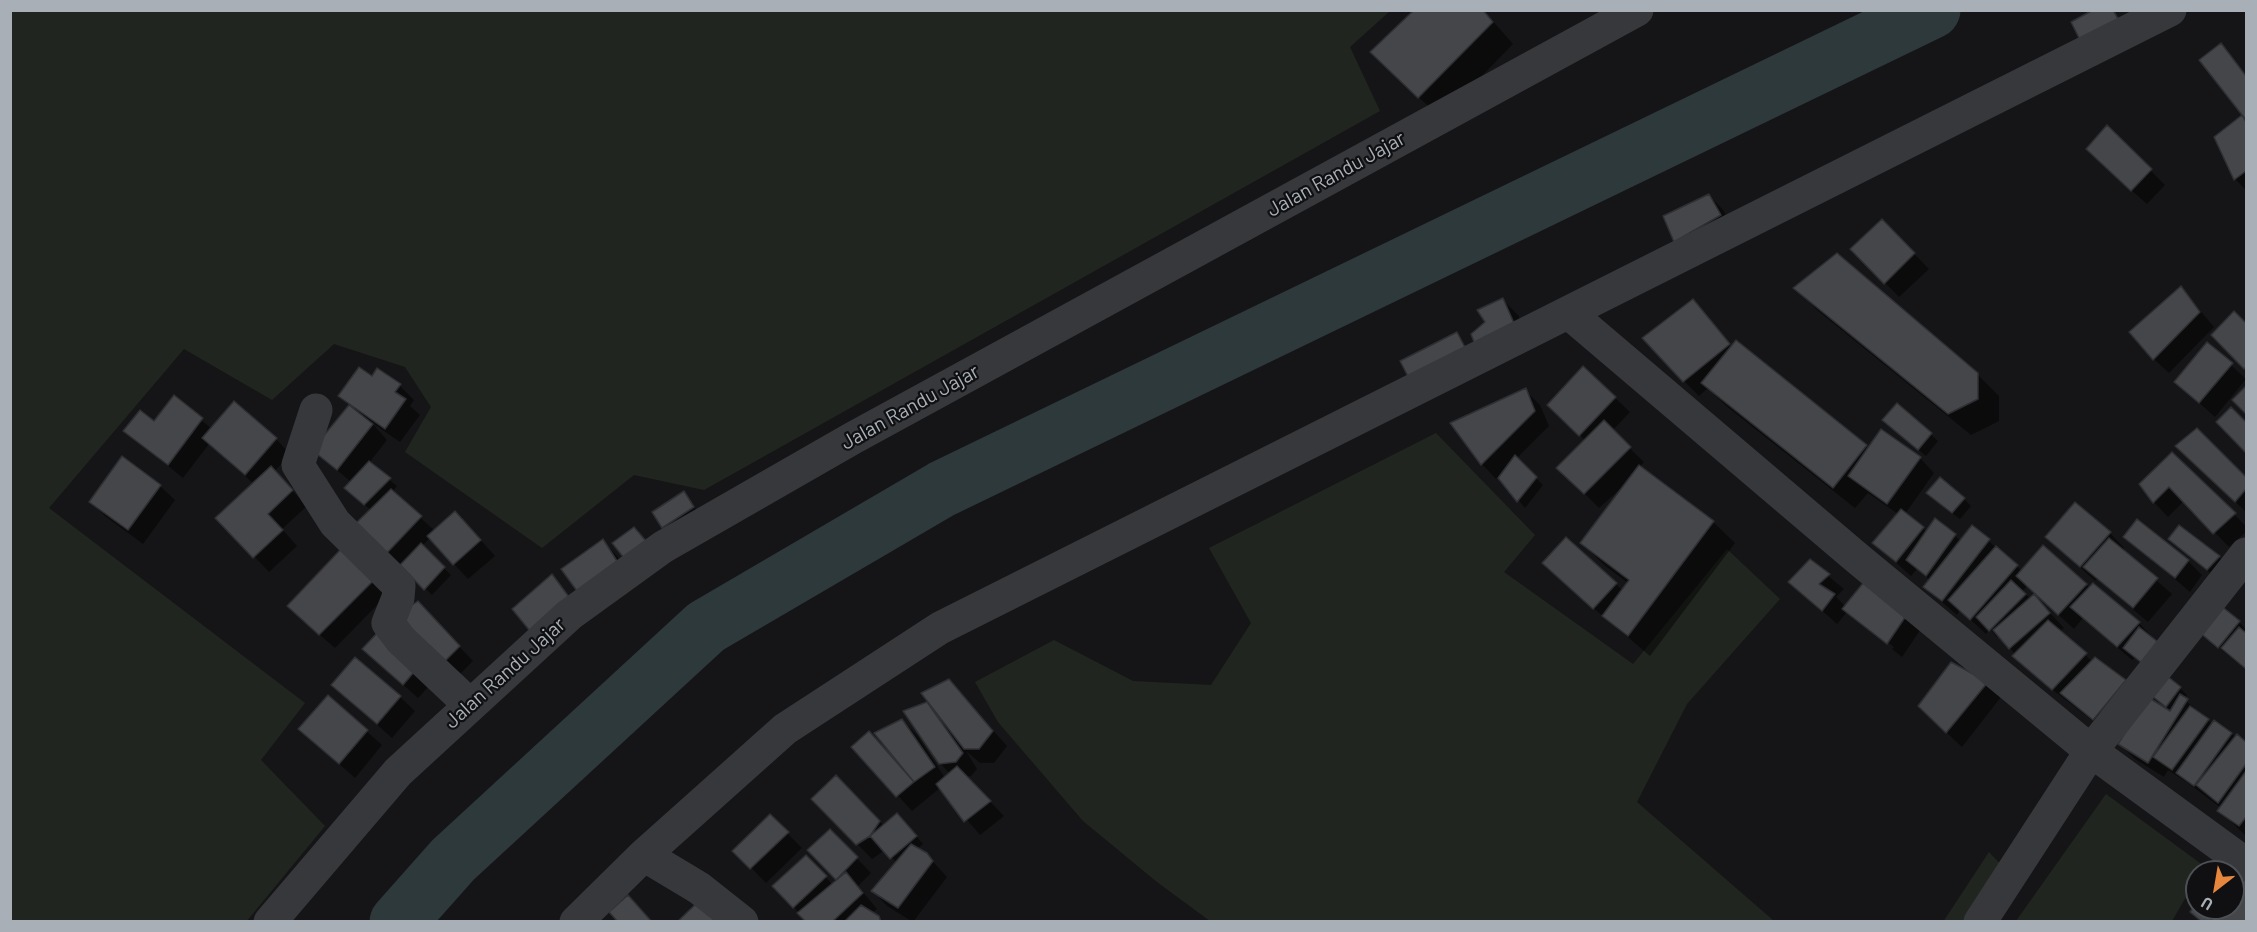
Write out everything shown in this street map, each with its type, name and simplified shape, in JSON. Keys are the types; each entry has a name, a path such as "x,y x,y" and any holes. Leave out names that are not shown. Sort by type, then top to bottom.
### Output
{"street":[{"path":"576,921 644,855 785,729 940,628 1570,314 2170,10"},
{"name":"Jalan Randu Jajar","path":"270,921 398,772 456,692 663,547 863,432 1632,11"},
{"path":"1570,314 1857,558 2091,751 2247,864"},
{"path":"316,410 298,465 334,523 399,586 398,598 388,623 401,640 456,692"},
{"path":"1980,921 2091,751 2247,554"},
{"path":"644,855 699,888 742,921"}],"shaded area":[{"path":"10,11 1390,11 1350,47 1380,111 704,490 634,475 542,548 405,452 431,407 405,367 334,344 272,400 184,349 49,508 305,703 261,760 325,826 246,922 11,921"},
{"path":"1436,433 1535,535 1504,572 1633,664 1727,549 1780,599 1687,704 1637,802 1774,921 1210,921 1157,882 1083,821 998,722 975,682 1054,640 1133,681 1211,685 1251,623 1209,548"},
{"path":"2106,794 2196,860 2185,860 2185,899 2172,921 2016,921"},
{"path":"1989,852 2007,871 1972,921 1943,922"}],"building":[{"path":"1414,10 1483,10 1493,22 1418,98 1370,52"},
{"path":"2093,10 2113,10 2120,22 2081,42 2071,22"},
{"path":"2221,43 2246,76 2246,120 2199,60"},
{"path":"2242,115 2246,122 2246,171 2234,180 2214,137"},
{"path":"2107,125 2152,169 2131,191 2086,149"},
{"path":"1709,194 1721,215 1674,242 1663,216"},
{"path":"1882,219 1915,253 1884,284 1850,249"},
{"path":"1837,253 1978,373 1978,399 1948,414 1793,288"},
{"path":"2181,286 2200,312 2153,360 2129,332"},
{"path":"1503,298 1517,330 1477,350 1471,334 1485,322 1477,310"},
{"path":"1693,299 1730,344 1683,382 1642,338"},
{"path":"2234,311 2246,323 2246,367 2244,369 2211,335"},
{"path":"1457,332 1469,355 1412,384 1400,361"},
{"path":"1736,340 1867,445 1833,488 1701,383"},
{"path":"2207,342 2233,363 2199,403 2174,382"},
{"path":"1583,366 1616,397 1579,436 1547,405"},
{"path":"359,367 372,376 377,368 401,384 395,392 406,399 385,429 338,396"},
{"path":"2246,386 2246,414 2232,400"},
{"path":"1526,388 1535,411 1481,465 1450,423"},
{"path":"174,395 203,418 168,465 123,431 140,410 154,421"},
{"path":"234,401 277,438 245,475 202,438"},
{"path":"1897,403 1932,433 1918,450 1882,420"},
{"path":"349,405 373,424 337,470 312,450"},
{"path":"2231,407 2246,422 2246,453 2216,422"},
{"path":"1604,420 1631,447 1584,494 1556,468"},
{"path":"2197,428 2246,477 2246,489 2235,502 2175,446"},
{"path":"1881,429 1921,457 1887,504 1848,476"},
{"path":"2172,452 2236,513 2213,534 2169,487 2153,503 2139,484"},
{"path":"1515,455 1537,477 1517,502 1498,478"},
{"path":"122,456 161,485 128,530 89,502"},
{"path":"369,461 391,478 364,505 344,488"},
{"path":"1639,465 1714,521 1628,636 1602,616 1629,580 1580,543"},
{"path":"271,466 293,490 268,514 283,530 253,558 215,518"},
{"path":"1940,477 1965,498 1952,513 1926,493"},
{"path":"391,489 422,516 385,555 353,526"},
{"path":"684,491 694,507 662,528 652,512"},
{"path":"2075,502 2111,532 2080,567 2045,537"},
{"path":"1901,509 1924,527 1896,562 1872,543"},
{"path":"455,511 481,540 453,565 427,536"},
{"path":"1935,518 1956,534 1926,576 1906,560"},
{"path":"2137,519 2189,560 2175,578 2123,537"},
{"path":"1972,525 1990,539 1942,601 1923,587"},
{"path":"2179,525 2220,556 2207,570 2168,539"},
{"path":"634,527 646,541 624,558 612,543"},
{"path":"1566,537 1617,583 1593,609 1542,563"},
{"path":"2109,538 2158,578 2133,608 2083,567"},
{"path":"603,539 617,561 577,591 561,569"},
{"path":"421,543 445,567 424,590 400,565"},
{"path":"2043,545 2087,584 2058,615 2016,576"},
{"path":"1996,546 2018,565 1970,620 1948,600"},
{"path":"341,549 373,581 319,635 287,606"},
{"path":"1810,559 1830,574 1819,584 1835,594 1822,611 1788,582"},
{"path":"552,574 572,601 534,636 512,609"},
{"path":"1868,577 1908,613 1887,644 1842,609"},
{"path":"2011,580 2026,594 1989,631 1976,617"},
{"path":"2093,583 2140,622 2117,647 2070,607"},
{"path":"2034,594 2050,613 2009,649 1993,630"},
{"path":"418,601 460,646 442,664 396,616"},
{"path":"2220,605 2240,621 2218,648 2198,631"},
{"path":"2048,620 2087,653 2052,690 2012,656"},
{"path":"2139,627 2158,642 2142,663 2123,648"},
{"path":"2239,627 2246,633 2246,669 2221,648"},
{"path":"379,631 419,666 403,685 362,649"},
{"path":"355,657 401,696 377,724 331,685"},
{"path":"2095,657 2126,680 2093,720 2060,693"},
{"path":"1951,662 1988,682 1946,733 1918,706"},
{"path":"2162,672 2181,687 2166,707 2147,692"},
{"path":"949,679 993,731 979,749 964,749 921,693"},
{"path":"2180,694 2188,699 2148,763 2118,744 2148,697 2170,711"},
{"path":"328,695 368,730 339,764 298,729"},
{"path":"927,702 963,753 956,762 939,764 903,711"},
{"path":"2190,706 2209,719 2172,770 2153,757"},
{"path":"902,719 935,767 914,782 874,733"},
{"path":"2214,720 2232,733 2194,786 2176,773"},
{"path":"869,731 914,782 896,797 851,747"},
{"path":"2237,734 2246,742 2246,764 2218,803 2196,785"},
{"path":"957,766 991,801 964,822 936,784"},
{"path":"2246,771 2246,817 2239,826 2217,811"},
{"path":"836,775 880,821 870,836 856,845 811,799"},
{"path":"897,813 917,836 890,859 870,836"},
{"path":"770,814 789,832 750,869 732,851"},
{"path":"830,829 858,857 836,880 807,850"},
{"path":"911,844 927,853 933,861 898,908 871,891"},
{"path":"806,855 827,876 793,908 772,886"},
{"path":"846,872 863,893 832,922 806,922 797,913"},
{"path":"2245,878 2246,922 2212,922 2213,920 2245,920"},
{"path":"628,895 652,922 618,922 609,912"},
{"path":"700,900 717,922 677,922"},
{"path":"861,905 879,916 881,922 844,922"}],"waterway":[{"path":"398,922 453,860 706,627 942,489 1932,10"}]}
